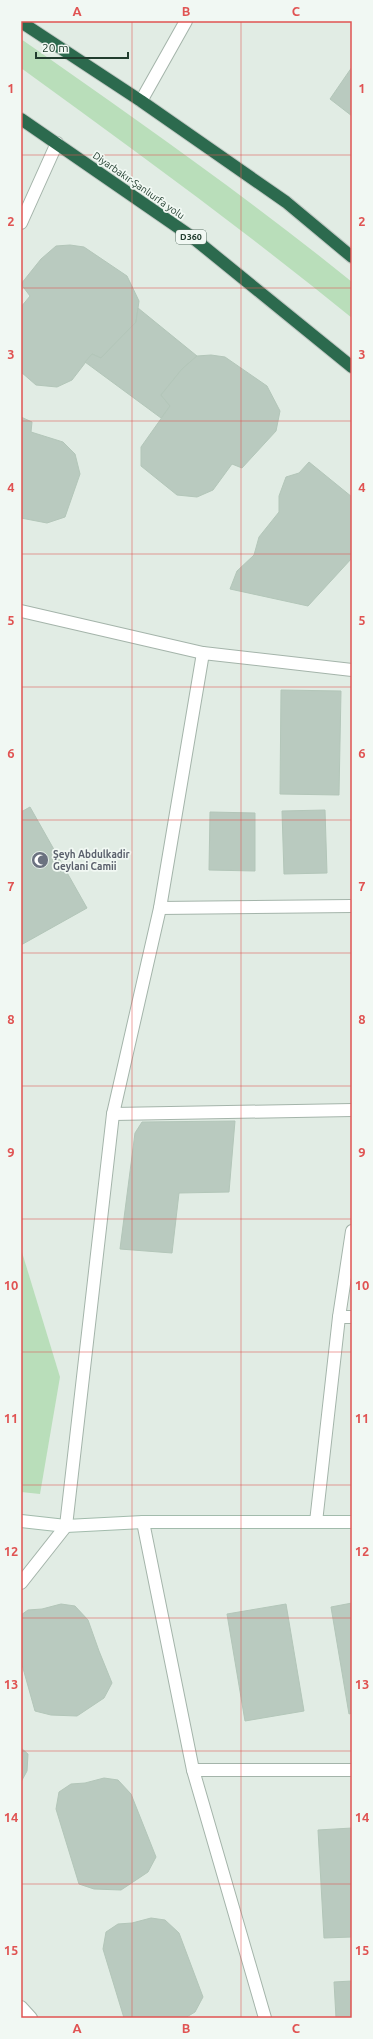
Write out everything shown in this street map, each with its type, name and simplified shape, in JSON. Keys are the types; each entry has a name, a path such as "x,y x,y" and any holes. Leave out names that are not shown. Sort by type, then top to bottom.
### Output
{"highway":[{"path":"21,22 141,101 286,202 352,258"},
{"name":"Diyarbakır-Şanlıurfa yolu","path":"21,119 192,237 352,367"}],"street":[{"path":"141,101 186,21"},
{"path":"21,224 57,143"},
{"path":"21,611 203,653 352,670"},
{"path":"21,1583 66,1526 113,1114 160,908 203,653"},
{"path":"160,908 352,906"},
{"path":"113,1114 352,1110"},
{"path":"316,1522 339,1317 352,1231"},
{"path":"339,1317 352,1316"},
{"path":"21,1521 66,1526 143,1522 352,1522"},
{"path":"143,1522 193,1770 265,2018"},
{"path":"193,1770 352,1770"},
{"path":"21,2008 31,2018"}],"green space":[{"path":"21,39 147,127 312,250 352,282 352,318 188,191 21,68"},
{"path":"21,1249 60,1377 40,1494 21,1492"}],"building":[{"path":"352,67 352,116 330,99"},
{"path":"70,245 84,247 127,276 139,301 136,322 101,358 92,354 72,380 57,387 36,385 21,372 21,307 30,296 21,284 41,259 56,246"},
{"path":"138,308 197,356 182,369 161,395 170,406 161,418 85,362 92,354 101,358 136,322"},
{"path":"211,355 225,357 267,386 280,411 276,431 242,468 232,464 213,490 197,497 177,495 141,466 141,447 170,406 161,395 182,369 197,356"},
{"path":"21,417 32,422 31,432 63,442 75,454 80,474 65,517 47,523 21,518"},
{"path":"309,462 352,497 352,558 308,606 230,589 237,571 254,555 259,537 279,512 279,496 286,477 299,473"},
{"path":"281,690 341,691 339,795 280,794"},
{"name":"Şeyh Abdulkadir Geylani Camii","path":"30,807 87,908 21,945 21,812"},
{"path":"325,810 327,873 284,874 282,811"},
{"path":"210,812 255,813 255,871 209,870"},
{"path":"235,1121 229,1192 179,1193 172,1253 120,1249 135,1133 142,1122"},
{"path":"352,1603 352,1713 349,1714 331,1607"},
{"path":"61,1604 75,1606 88,1620 112,1683 104,1698 77,1716 51,1715 35,1711 21,1661 21,1615 28,1610 42,1609"},
{"path":"286,1604 304,1711 245,1721 227,1614"},
{"path":"21,1748 28,1754 27,1771 21,1782"},
{"path":"104,1778 118,1780 131,1794 156,1857 148,1872 121,1890 94,1889 79,1884 56,1809 59,1792 71,1784 85,1783"},
{"path":"352,1828 352,1937 324,1938 318,1830"},
{"path":"151,1918 165,1920 179,1933 203,1997 195,2012 185,2018 124,2018 103,1949 106,1932 118,1924 132,1923"},
{"path":"352,1981 352,2018 336,2018 334,1982"}],"place":[{"name":"Şeyh Abdulkadir Geylani Camii","path":"40,860"}]}
